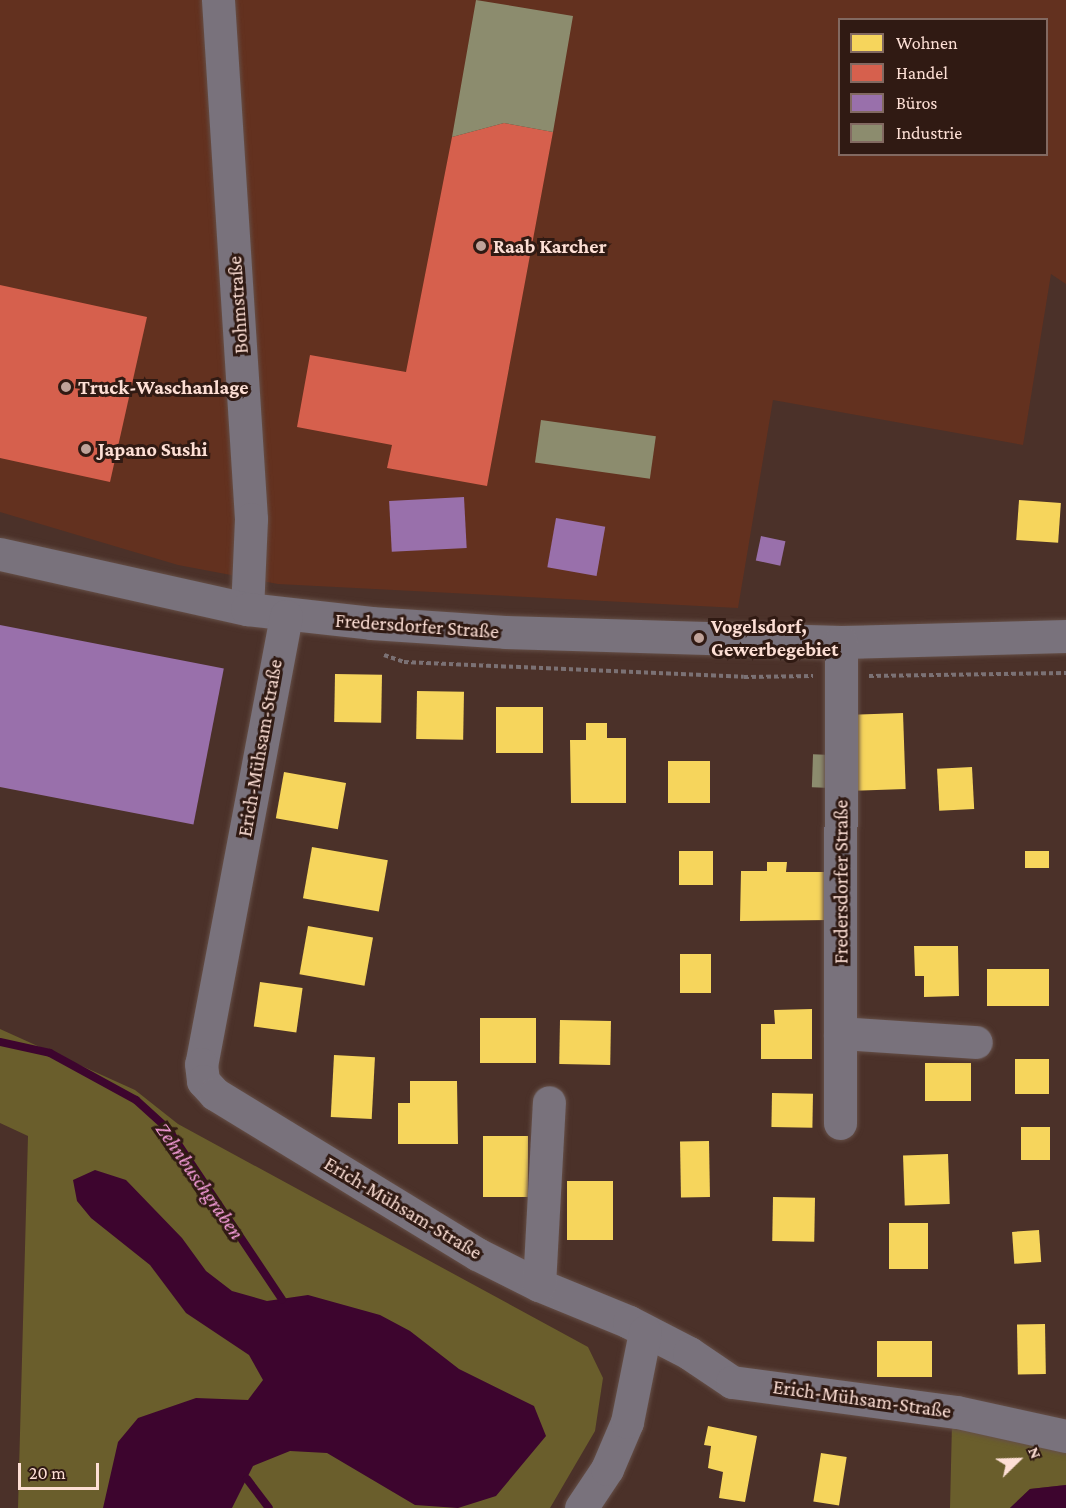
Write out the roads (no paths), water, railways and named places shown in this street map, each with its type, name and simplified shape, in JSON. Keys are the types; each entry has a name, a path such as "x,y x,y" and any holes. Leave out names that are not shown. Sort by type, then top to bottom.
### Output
{"street":[{"name":"Bohmstraße","path":"218,0 251,519 247,609"},
{"name":"Fredersdorfer Straße","path":"0,554 286,616 485,631 842,642 1066,636"},
{"name":"Erich-Mühsam-Straße","path":"286,616 201,1064 203,1081 215,1094 477,1254 539,1285 689,1353 732,1382 957,1412 1066,1436"},
{"name":"Fredersdorfer Straße","path":"840,1123 842,642"},
{"path":"840,1033 976,1042"},
{"path":"539,1285 549,1102"},
{"path":"581,1508 607,1469 627,1422 645,1332"}],"waterway":[{"name":"Zehnbuschgraben","path":"0,1042 50,1053 136,1100 168,1129 282,1299"},
{"name":"Zehnbuschgraben","path":"247,1479 269,1508"}],"place":[{"name":"Raab Karcher","path":"481,246"},
{"name":"Truck-Waschanlage","path":"66,387"},
{"name":"Japano Sushi","path":"86,449"},
{"name":"Vogelsdorf, Gewerbegebiet","path":"699,638"}]}
